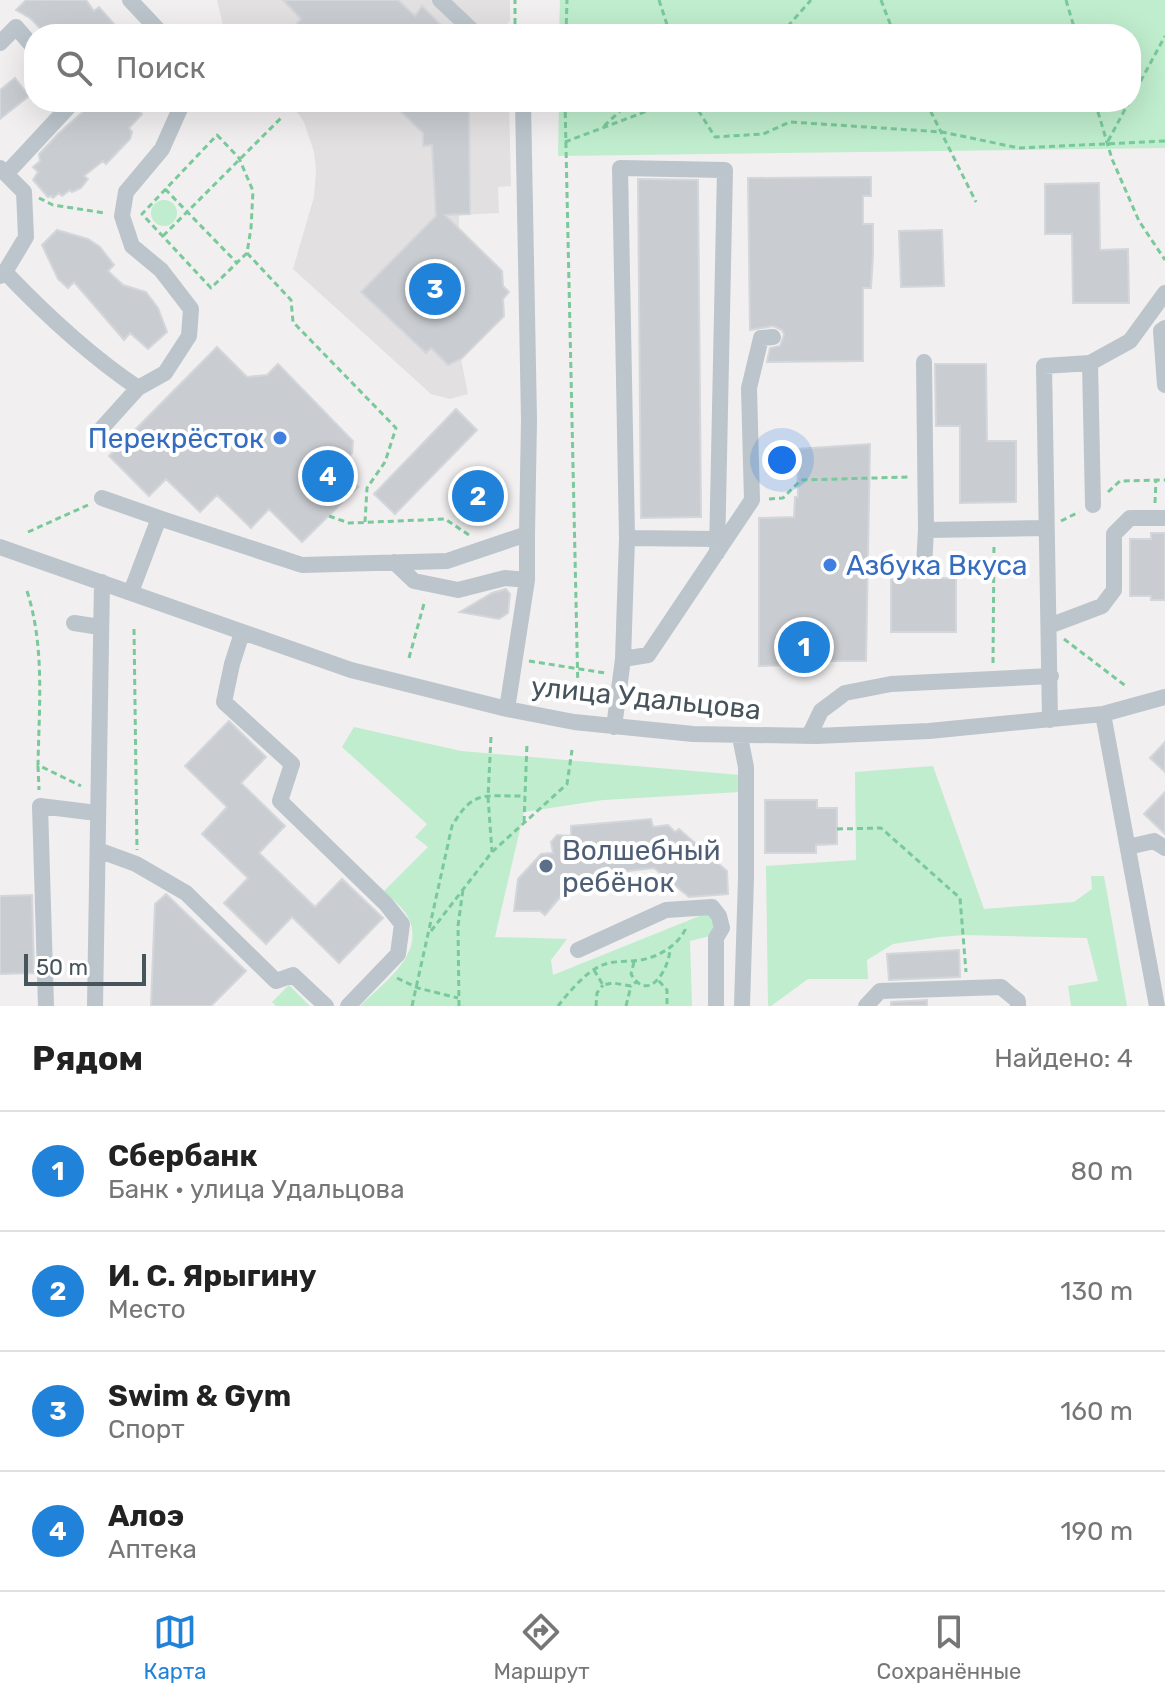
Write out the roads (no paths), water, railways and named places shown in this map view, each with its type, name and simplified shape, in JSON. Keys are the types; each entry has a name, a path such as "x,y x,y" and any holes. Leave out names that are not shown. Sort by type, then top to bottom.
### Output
{"street":[{"path":"130,0 153,24"},
{"path":"440,0 465,24"},
{"path":"0,43 16,27 24,36"},
{"path":"63,112 3,171 24,192 26,237 2,274 111,370 138,388"},
{"path":"102,428 138,388 165,373 189,336 191,309 161,270 132,246 122,216 126,192 162,149 179,112"},
{"path":"507,709 527,580 529,420 523,112"},
{"path":"614,727 623,659 627,538 620,168 725,170 717,546"},
{"path":"1050,720 1044,366 1090,363 1130,341 1165,293"},
{"path":"1165,328 1161,331 1165,385"},
{"path":"623,659 648,655 717,546 752,500 749,388 761,338 773,337"},
{"path":"924,362 924,566"},
{"path":"1090,363 1093,505"},
{"path":"102,498 302,565 447,561 527,534"},
{"path":"131,592 159,518"},
{"path":"1049,626 1102,606 1114,590 1114,534 1130,518 1165,518"},
{"path":"926,530 1046,528"},
{"path":"627,538 717,546"},
{"name":"улица Удальцова","path":"0,547 351,670 507,709 614,727 740,737 929,731 1103,714 1165,697"},
{"path":"394,562 414,581 458,590 505,578 527,580"},
{"path":"95,1006 102,582"},
{"path":"74,623 100,627"},
{"path":"242,633 224,702 292,764 280,801 386,904 402,924 398,954 348,1006"},
{"path":"809,736 821,711 845,693 891,684 1051,676"},
{"path":"1103,714 1157,1006"},
{"path":"740,737 746,767 742,1006"},
{"path":"46,1006 40,806 97,813"},
{"path":"1128,847 1154,841 1165,848"},
{"path":"98,850 136,864 186,893 276,981 293,975 326,1006"},
{"path":"578,950 666,910 712,907 719,916 722,928 716,938 716,1006"},
{"path":"866,1006 880,991 1001,987 1018,1001 1018,1006"}],"place":[{"name":"Swim & Gym","path":"435,289"},
{"name":"Перекрёсток","path":"280,438"},
{"name":"Алоэ","path":"328,476"},
{"name":"И. С. Ярыгину","path":"478,496"},
{"name":"Азбука Вкуса","path":"830,565"},
{"name":"Сбербанк","path":"804,647"},
{"name":"Волшебный ребёнок","path":"546,866"}]}
